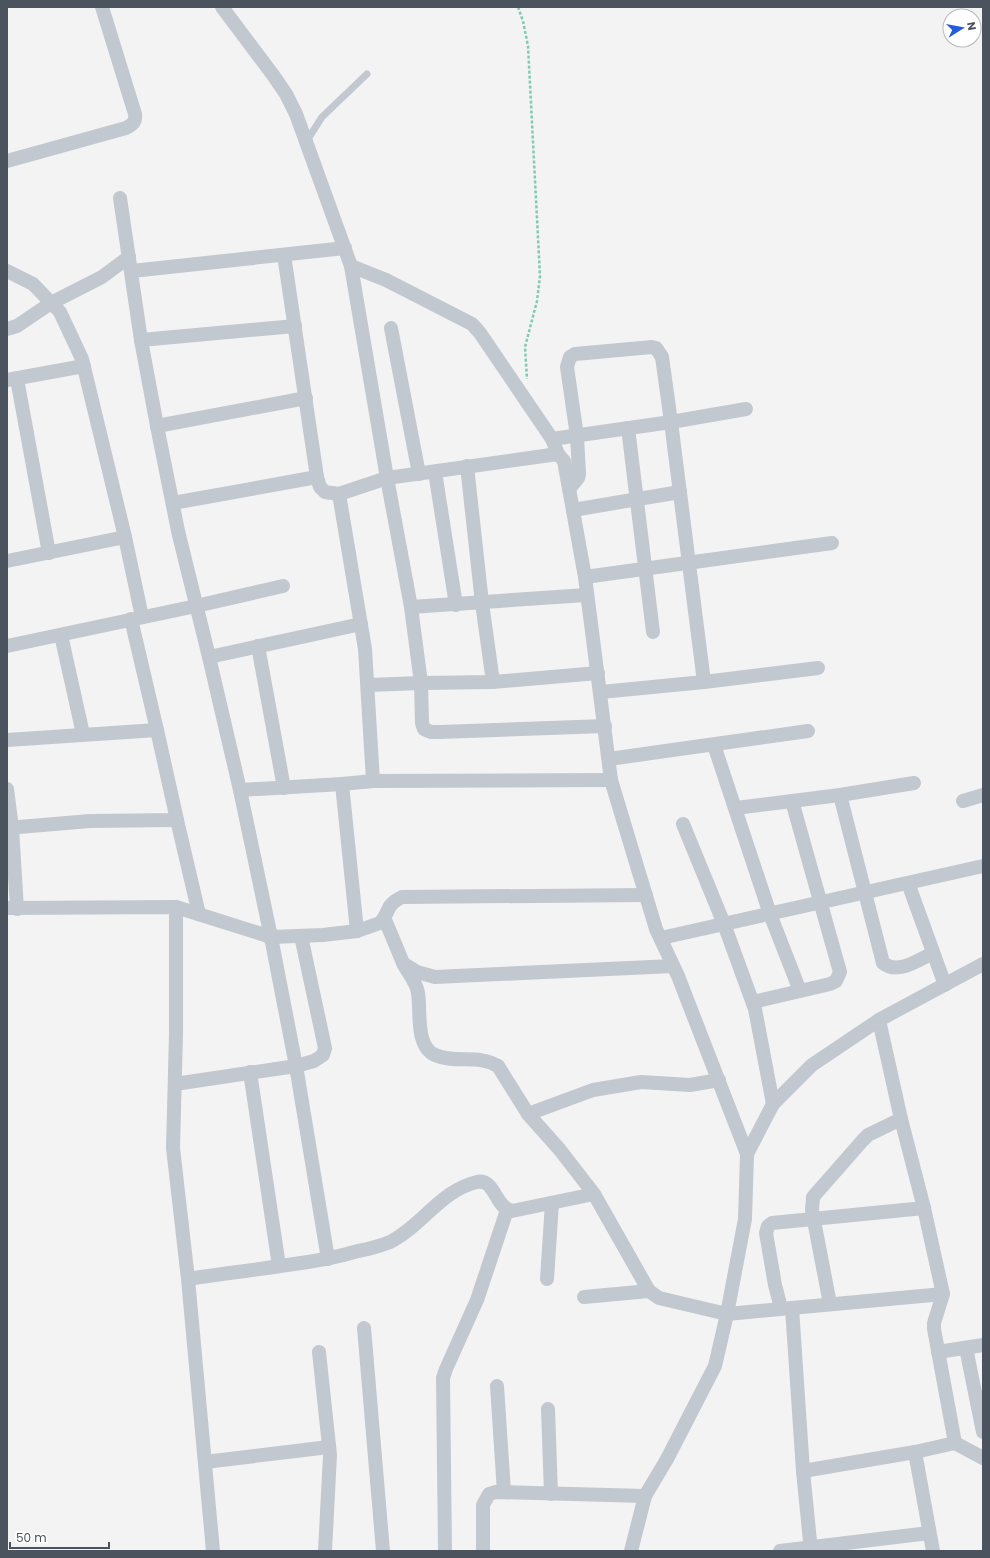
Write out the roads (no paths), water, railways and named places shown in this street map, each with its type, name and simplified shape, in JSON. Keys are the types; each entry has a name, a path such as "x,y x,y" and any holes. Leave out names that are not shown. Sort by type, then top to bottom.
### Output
{"street":[{"path":"7,161 126,128 132,125 136,120 102,7"},
{"path":"222,7 286,94 296,114 351,266 387,478 411,607 421,683 422,723 424,729 431,732 440,732 605,726"},
{"path":"120,198 141,340 157,426 196,606 240,790 271,937 296,1066 328,1259"},
{"path":"132,271 345,248"},
{"path":"284,255 317,477 320,487 325,492 340,494 387,478 558,454"},
{"path":"7,329 24,321 51,303 102,277 129,257"},
{"path":"351,266 386,280 472,324 480,333 552,439 558,454 564,461 585,578 586,595 601,692 611,780 656,930 673,966 720,1080 748,1154"},
{"path":"7,271 33,284 63,317 84,366 125,537 136,618 157,730 199,914"},
{"path":"141,340 295,326"},
{"path":"391,328 419,474"},
{"path":"569,489 578,478 579,474 576,436 567,367 570,357 575,354 652,347 656,348 662,357 704,682"},
{"path":"49,553 12,380 84,366"},
{"path":"157,426 306,398"},
{"path":"552,439 671,422 746,409"},
{"path":"628,428 652,632"},
{"path":"467,466 482,603 493,682"},
{"path":"435,472 456,605"},
{"path":"173,503 317,477"},
{"path":"572,510 680,492"},
{"path":"340,494 365,649 373,781"},
{"path":"7,561 125,537"},
{"path":"585,578 832,543"},
{"path":"7,646 283,586"},
{"path":"411,607 586,595"},
{"path":"209,657 361,624"},
{"path":"61,635 83,734"},
{"path":"258,646 284,788"},
{"path":"601,692 704,682 818,668"},
{"path":"368,685 493,682 598,673"},
{"path":"7,740 157,730"},
{"path":"609,760 808,731"},
{"path":"714,744 770,914 800,991"},
{"path":"240,790 373,781 611,780"},
{"path":"736,808 840,795 914,783"},
{"path":"342,784 357,931"},
{"path":"7,789 12,908 176,907 271,937 357,931 380,923 390,906 402,897 646,895"},
{"path":"840,795 866,892 883,964 888,967 903,967 933,953"},
{"path":"964,801 983,795"},
{"path":"752,1002 830,984 836,981 840,972 822,902 792,801"},
{"path":"9,828 90,821 177,820"},
{"path":"683,824 724,924 752,1002 772,1104"},
{"path":"661,938 983,866"},
{"path":"908,883 945,984"},
{"path":"176,907 175,1084 173,1148 188,1279 213,1551"},
{"path":"384,918 404,964 418,991 420,1028 423,1040 428,1049 434,1055 445,1058 490,1061 498,1066 528,1114 560,1150 594,1194 649,1291 659,1298 727,1314 943,1294"},
{"path":"175,1084 296,1066 314,1061 323,1055 325,1048 301,936"},
{"path":"404,964 417,972 436,977 673,966"},
{"path":"631,1551 645,1496 667,1459 715,1366 727,1314 745,1219 748,1154 772,1104 812,1065 880,1020 983,964"},
{"path":"880,1020 901,1119 924,1208 943,1294 934,1323 955,1443"},
{"path":"250,1072 279,1266"},
{"path":"528,1114 601,1088 641,1082 690,1085 720,1080"},
{"path":"830,1304 814,1219 812,1204 813,1197 868,1135 901,1119"},
{"path":"188,1279 328,1259 381,1246 398,1238 452,1193 478,1182 484,1182 489,1185 503,1207 512,1211 594,1194"},
{"path":"547,1279 552,1203"},
{"path":"811,1549 787,1308 775,1285 766,1233 768,1226 776,1222 924,1208"},
{"path":"446,1551 444,1378 446,1369 477,1300 507,1210"},
{"path":"584,1297 649,1291"},
{"path":"364,1328 383,1551"},
{"path":"938,1352 983,1345"},
{"path":"966,1348 983,1432"},
{"path":"319,1352 330,1447 325,1551"},
{"path":"497,1386 504,1492"},
{"path":"548,1409 551,1494"},
{"path":"803,1472 915,1452 955,1443 983,1458"},
{"path":"205,1462 330,1447"},
{"path":"915,1452 933,1551"},
{"path":"483,1551 483,1505 489,1494 504,1492 645,1496"},
{"path":"780,1551 811,1549 929,1533"}],"lane":[{"path":"306,142 322,117 367,74"}]}
